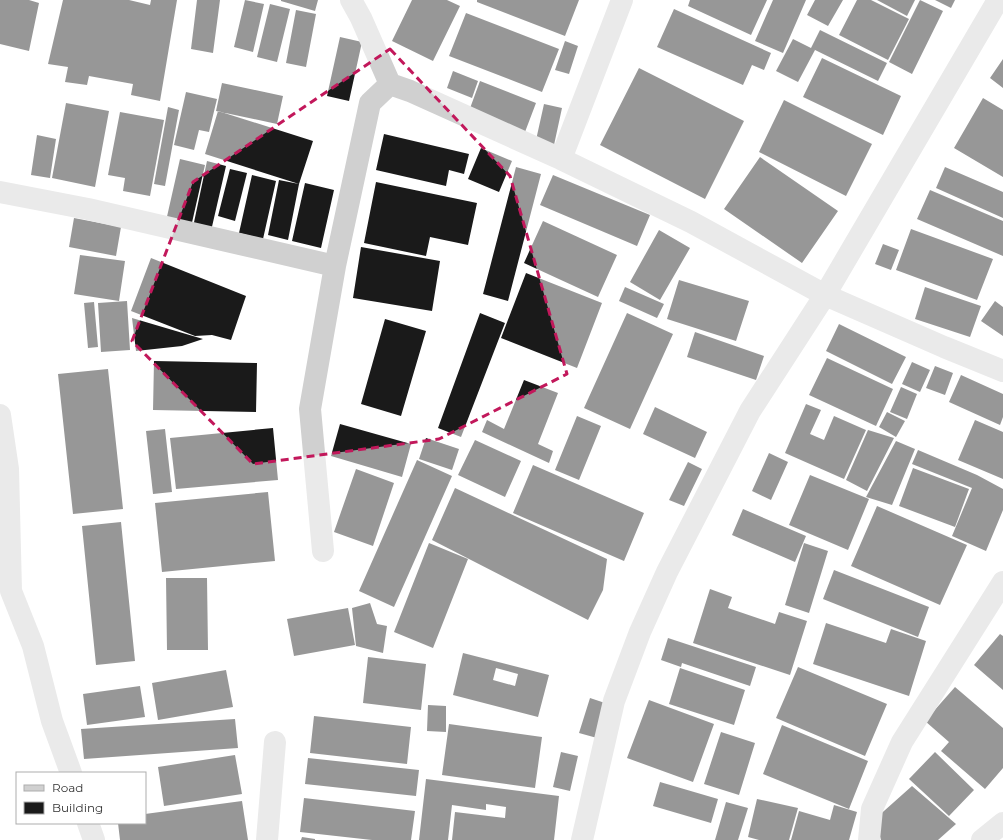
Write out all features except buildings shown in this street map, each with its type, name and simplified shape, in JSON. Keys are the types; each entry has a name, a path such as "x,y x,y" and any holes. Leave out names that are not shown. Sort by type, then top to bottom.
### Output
{"street":[{"path":"351,0 361,18 390,84 561,159 692,222 824,295 1003,371"},
{"path":"561,159 622,0"},
{"path":"582,840 614,701 640,632 681,544 750,411 824,295 998,0"},
{"path":"323,551 310,409 335,266 370,103 390,84"},
{"path":"0,192 88,209 335,266"},
{"path":"0,415 8,469 11,591 33,646 52,721 70,772"},
{"path":"869,840 872,809 902,742 1003,582"},
{"path":"267,840 275,742"},
{"path":"982,840 1003,822"},
{"path":"88,824 94,840"}],"highlighted area":[{"path":"390,49 510,176 567,374 439,439 253,464 132,341 193,182"}]}
